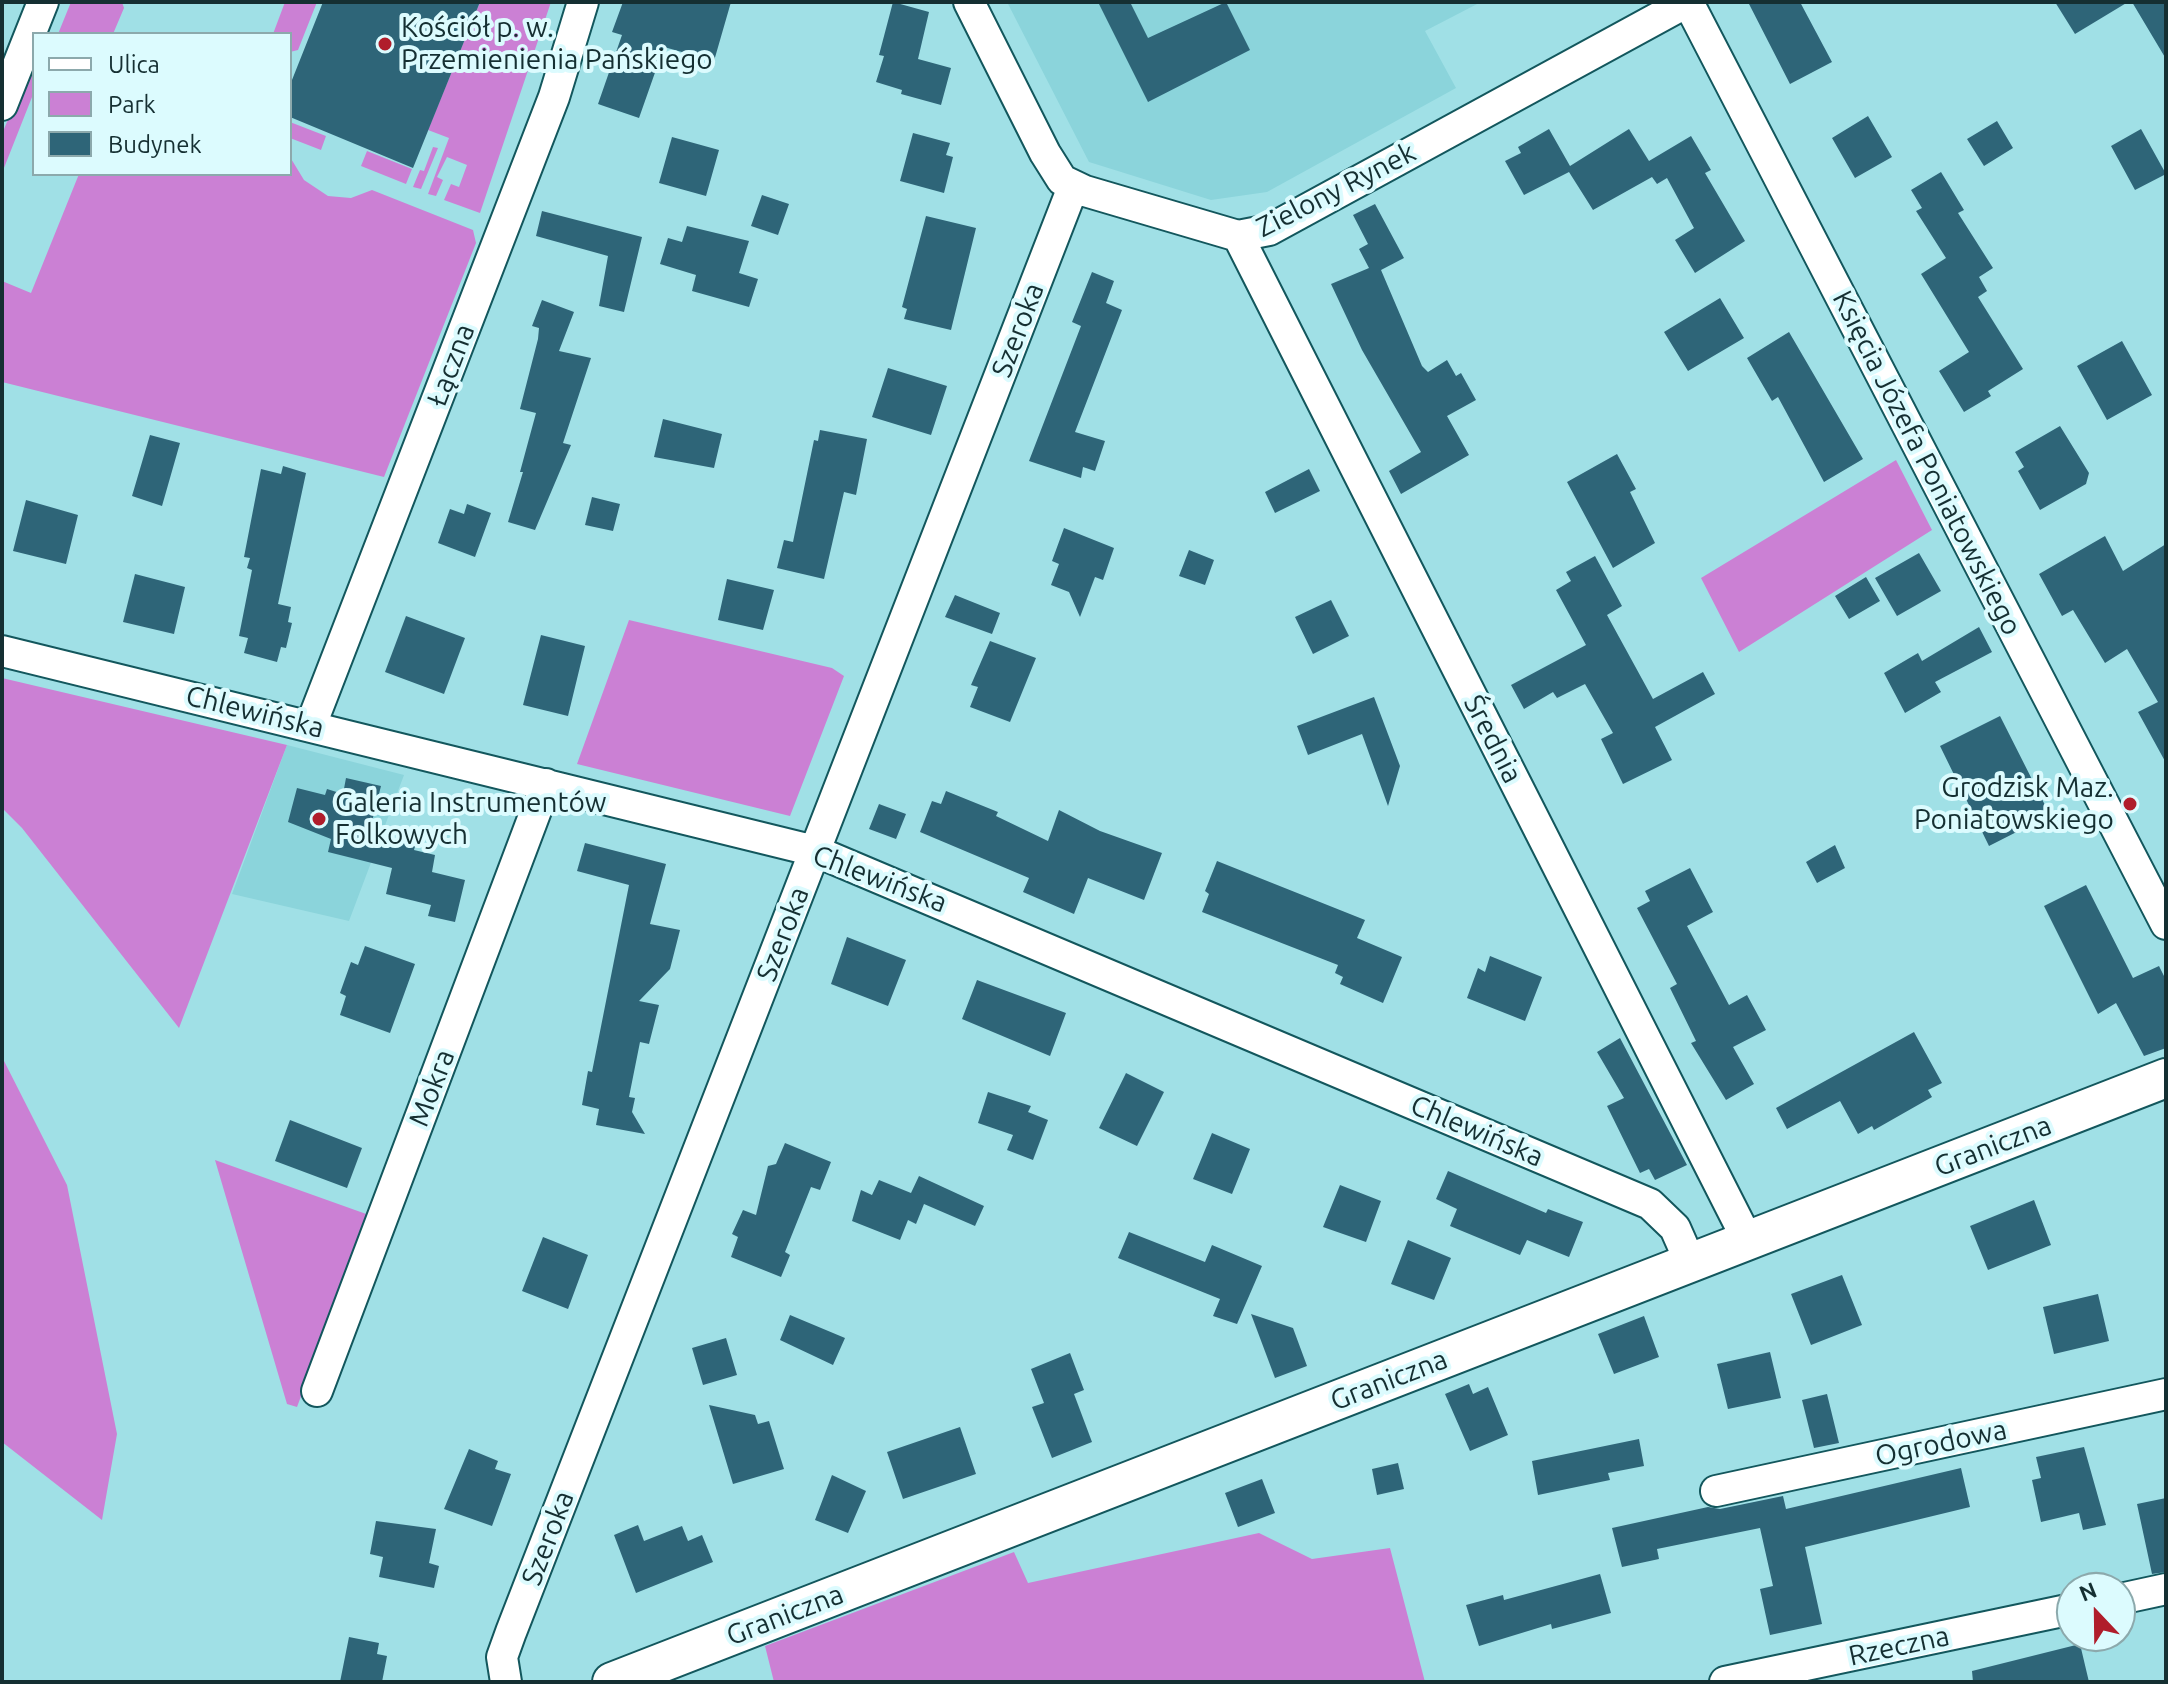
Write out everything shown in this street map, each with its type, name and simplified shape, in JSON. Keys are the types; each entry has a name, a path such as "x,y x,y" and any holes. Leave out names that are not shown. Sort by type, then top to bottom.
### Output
{"street":[{"path":"2,105 43,2"},
{"name":"Łączna","path":"311,725 554,97 583,2"},
{"path":"969,2 1049,161 1062,180 1073,187"},
{"name":"Zielony Rynek","path":"1073,187 1238,236 1269,230 1688,2"},
{"name":"Księcia Józefa Poniatowskiego","path":"1688,2 2166,924"},
{"name":"Szeroka","path":"506,1682 502,1657 511,1632 1073,187"},
{"name":"Średnia","path":"1238,236 1748,1241"},
{"name":"Chlewińska","path":"2,651 815,851 1650,1204 1675,1228 1690,1262"},
{"name":"Mokra","path":"317,1391 546,784"},
{"name":"Graniczna","path":"612,1682 2166,1078"},
{"name":"Ogrodowa","path":"1716,1491 2166,1394"},
{"path":"2136,1596 2166,1589"},
{"name":"Rzeczna","path":"1725,1682 2056,1612"}],"shaded area":[{"path":"1007,2 1481,2 1425,31 1456,88 1267,192 1211,200 1089,162"},
{"path":"287,745 404,775 349,921 232,894"}],"green space":[{"path":"71,2 122,2 124,8 114,32 59,32"},
{"path":"285,2 317,2 298,50 292,52 292,32 274,32"},
{"path":"480,2 551,2 480,213 444,200 451,184 459,187 467,165 447,157 437,177 443,180 436,196 428,194 449,138 428,130"},
{"path":"32,61 32,97 2,173 2,134"},
{"path":"292,123 326,136 321,150 292,139"},
{"path":"433,147 438,148 421,189 413,187 420,170 424,171"},
{"path":"367,151 412,169 406,184 361,166"},
{"path":"292,160 304,180 328,196 351,198 372,190 473,230 476,243 384,477 2,382 2,281 31,293 78,176 292,176"},
{"path":"1896,460 1932,530 1739,652 1701,578"},
{"path":"629,620 832,668 844,676 790,816 577,764"},
{"path":"2,678 287,745 179,1028 22,828 2,808"},
{"path":"2,1057 67,1185 117,1434 102,1520 2,1442"},
{"path":"215,1160 369,1215 297,1407 287,1404"},
{"path":"1259,1533 1312,1559 1390,1548 1425,1682 774,1682 765,1646 1014,1552 1028,1583"}],"building":[{"name":"Kościół p. w. Przemienienia Pańskiego","path":"323,2 480,2 413,168 292,118 292,80"},
{"path":"623,2 731,2 714,61 664,47 639,118 598,104 622,35 612,32"},
{"path":"893,2 929,12 918,59 951,68 941,105 901,94 902,90 876,82 884,56 879,55"},
{"path":"1098,2 1130,2 1148,38 1226,2 1250,50 1148,102"},
{"path":"1748,2 1800,2 1832,62 1790,84"},
{"path":"2055,2 2128,2 2075,34"},
{"path":"2132,2 2166,2 2166,59"},
{"path":"1868,116 1892,157 1855,178 1832,138"},
{"path":"1997,121 2013,148 1984,166 1967,139"},
{"path":"1549,129 1570,166 1629,129 1649,161 1691,136 1711,170 1705,173 1745,241 1695,273 1675,240 1694,228 1667,178 1657,184 1652,177 1593,210 1569,172 1524,195 1505,161 1521,153 1518,147"},
{"path":"2141,129 2166,174 2135,190 2111,146"},
{"path":"913,133 950,143 946,155 953,157 944,193 900,181"},
{"path":"672,137 719,150 706,196 659,183"},
{"path":"1941,172 1964,210 1958,213 1993,268 1979,277 1987,291 1978,297 2023,369 1988,391 1991,396 1964,412 1939,371 1969,352 1921,274 1946,258 1916,211 1922,208 1911,190"},
{"path":"762,195 789,204 778,235 751,226"},
{"path":"1375,204 1404,258 1381,270 1422,366 1428,372 1447,360 1456,376 1461,373 1476,400 1447,416 1469,455 1401,494 1389,471 1421,452 1362,350 1331,284 1369,268 1359,249 1368,244 1353,215"},
{"path":"542,211 642,237 624,312 599,306 608,256 536,236"},
{"path":"926,216 976,228 951,330 904,319 907,309 902,307"},
{"path":"687,226 749,241 739,273 758,279 749,307 692,291 696,275 660,264 668,238 682,242"},
{"path":"1092,272 1114,281 1106,303 1122,310 1075,432 1105,441 1095,471 1083,467 1081,478 1029,461 1081,326 1072,322"},
{"path":"1720,298 1744,338 1688,371 1664,332"},
{"path":"542,300 574,312 559,351 591,358 563,443 571,445 535,530 508,522 536,413 520,409 538,339 539,328 532,326"},
{"path":"1789,332 1863,459 1824,482 1778,397 1772,401 1747,358"},
{"path":"2122,341 2152,395 2107,420 2077,366"},
{"path":"888,368 947,386 931,435 872,417"},
{"path":"663,419 722,434 714,468 654,457"},
{"path":"2060,426 2089,473 2086,484 2040,510 2018,471 2024,467 2015,452"},
{"path":"820,430 867,439 856,495 844,492 824,579 777,568 784,540 793,542 814,440 818,441"},
{"path":"150,435 180,443 162,506 132,496"},
{"path":"1617,454 1636,489 1630,492 1655,543 1613,568 1567,482"},
{"path":"283,466 306,473 278,604 291,607 288,622 292,623 286,648 281,647 277,662 244,653 248,638 239,636 252,570 247,568 250,558 244,557 261,469 281,474"},
{"path":"1309,469 1320,491 1275,513 1265,492"},
{"path":"592,497 620,504 613,531 585,525"},
{"path":"26,500 78,515 66,564 13,551"},
{"path":"467,504 491,513 475,557 438,543 450,509 464,514"},
{"path":"1064,528 1114,548 1103,580 1095,577 1080,617 1069,592 1051,585 1059,564 1052,561"},
{"path":"2105,536 2123,571 2166,544 2166,763 2138,712 2158,702 2127,649 2105,663 2073,610 2062,616 2039,574"},
{"path":"1189,550 1214,560 1205,585 1179,576"},
{"path":"1919,553 1941,591 1897,616 1875,578"},
{"path":"1595,556 1622,606 1607,615 1653,699 1703,672 1715,694 1655,727 1672,760 1623,784 1601,739 1613,733 1585,684 1557,698 1553,692 1524,709 1511,685 1586,645 1556,590 1571,581 1566,572"},
{"path":"135,574 185,587 174,634 123,622"},
{"path":"1866,577 1880,601 1849,619 1835,596"},
{"path":"727,579 774,590 763,630 718,620"},
{"path":"955,595 1000,613 992,634 945,617"},
{"path":"1331,600 1349,636 1313,654 1295,617"},
{"path":"406,616 465,638 444,694 385,672"},
{"path":"1979,627 1992,652 1935,682 1941,692 1905,713 1884,673 1918,653 1922,661"},
{"path":"541,635 585,646 568,716 523,705"},
{"path":"990,641 1036,658 1010,722 970,707 978,687 971,685"},
{"path":"1374,697 1400,766 1388,806 1362,734 1308,755 1297,726"},
{"path":"2000,716 2050,815 1989,846 1940,746"},
{"path":"346,778 381,786 369,833 416,843 414,850 435,855 432,872 465,880 455,922 428,916 431,905 386,894 392,868 328,852 331,839 288,822 297,788 325,795 327,789 343,794"},
{"path":"946,791 998,812 996,816 1048,841 1059,810 1100,831 1162,853 1144,900 1088,878 1074,914 1023,892 1029,878 920,832 932,801 941,804"},
{"path":"879,804 906,814 896,839 869,829"},
{"path":"585,843 666,864 650,924 680,930 670,969 639,1001 659,1005 649,1044 640,1042 629,1097 635,1098 632,1112 645,1134 596,1125 599,1109 582,1105 588,1071 592,1072 629,885 577,871"},
{"path":"1835,845 1845,868 1817,883 1806,862"},
{"path":"1217,861 1365,920 1357,938 1402,957 1383,1003 1340,984 1343,977 1335,973 1338,965 1202,912 1209,894 1205,891"},
{"path":"1690,868 1713,912 1687,926 1729,1005 1747,995 1766,1030 1733,1047 1754,1084 1726,1100 1691,1043 1696,1041 1670,988 1677,984 1637,908 1650,901 1645,891"},
{"path":"2086,885 2133,978 2159,966 2166,980 2166,1048 2144,1056 2116,1003 2098,1014 2044,906"},
{"path":"847,937 906,960 888,1006 831,984"},
{"path":"365,946 415,964 390,1033 340,1015 346,996 340,993 351,962 358,965"},
{"path":"1490,956 1542,977 1525,1021 1467,998 1478,968 1485,972"},
{"path":"977,980 1066,1013 1050,1056 962,1019"},
{"path":"1914,1032 1942,1083 1928,1090 1932,1097 1874,1130 1872,1126 1858,1134 1840,1101 1787,1129 1776,1108"},
{"path":"1620,1038 1687,1165 1655,1180 1649,1169 1640,1173 1607,1106 1624,1098 1597,1052"},
{"path":"1126,1073 1164,1092 1137,1146 1099,1128"},
{"path":"988,1092 1031,1106 1028,1112 1048,1120 1033,1160 1007,1150 1013,1135 978,1123"},
{"path":"290,1120 362,1148 347,1188 275,1161"},
{"path":"1212,1133 1250,1149 1232,1194 1193,1179"},
{"path":"785,1143 831,1162 820,1190 811,1187 785,1252 790,1255 781,1277 731,1257 738,1237 732,1234 743,1210 756,1215 768,1166 776,1164"},
{"path":"1448,1171 1546,1213 1548,1209 1583,1222 1569,1257 1527,1240 1520,1255 1450,1226 1457,1209 1436,1199"},
{"path":"919,1176 984,1206 975,1226 924,1204 916,1224 908,1220 900,1240 852,1221 861,1190 872,1195 879,1180 911,1193"},
{"path":"1340,1185 1381,1201 1366,1242 1323,1227"},
{"path":"2034,1200 2051,1245 1988,1270 1970,1226"},
{"path":"1129,1232 1205,1262 1212,1245 1262,1266 1237,1324 1213,1316 1220,1299 1118,1258"},
{"path":"543,1237 588,1255 568,1309 522,1291"},
{"path":"1408,1240 1451,1258 1434,1300 1391,1284"},
{"path":"1842,1275 1862,1325 1811,1345 1791,1294"},
{"path":"2098,1294 2109,1341 2054,1354 2043,1307"},
{"path":"1251,1314 1293,1328 1307,1366 1275,1378"},
{"path":"790,1315 845,1338 833,1365 780,1340"},
{"path":"1644,1316 1659,1357 1614,1374 1598,1334"},
{"path":"726,1338 737,1375 703,1385 692,1348"},
{"path":"1770,1352 1781,1398 1728,1409 1717,1364"},
{"path":"1070,1353 1084,1390 1074,1394 1092,1442 1052,1458 1032,1407 1044,1403 1031,1369"},
{"path":"1469,1384 1473,1394 1488,1387 1508,1435 1470,1451 1445,1394"},
{"path":"1827,1394 1839,1443 1814,1448 1802,1400"},
{"path":"709,1405 755,1415 758,1424 769,1421 784,1469 733,1484"},
{"path":"960,1427 976,1474 903,1499 887,1452"},
{"path":"1639,1439 1644,1466 1608,1473 1610,1480 1538,1495 1532,1461"},
{"path":"2084,1447 2106,1525 2083,1530 2079,1513 2041,1522 2032,1480 2041,1478 2036,1457"},
{"path":"469,1449 498,1461 495,1469 511,1474 492,1526 444,1509"},
{"path":"1398,1463 1404,1489 1377,1495 1372,1469"},
{"path":"1961,1468 1970,1507 1805,1547 1822,1624 1770,1635 1760,1589 1773,1586 1760,1528 1657,1549 1659,1559 1622,1567 1612,1528 1708,1507 1720,1509 1783,1496 1786,1509"},
{"path":"832,1475 866,1491 848,1533 815,1520"},
{"path":"1262,1479 1275,1513 1238,1527 1225,1493"},
{"path":"2166,1498 2166,1572 2152,1574 2137,1504"},
{"path":"376,1521 436,1529 429,1563 439,1566 434,1588 379,1577 383,1557 370,1554"},
{"path":"638,1525 644,1541 682,1526 688,1541 702,1535 713,1562 636,1593 614,1535"},
{"path":"1600,1574 1611,1613 1552,1629 1551,1624 1479,1646 1466,1605 1503,1595 1504,1600"},
{"path":"349,1637 379,1643 377,1654 387,1656 382,1682 340,1682"},
{"path":"2056,1650 2082,1652 2089,1682 1973,1682 1972,1671"}],"place":[{"name":"Kościół p. w. Przemienienia Pańskiego","path":"385,44"},
{"name":"Grodzisk Maz. Poniatowskiego","path":"2130,804"},
{"name":"Galeria Instrumentów Folkowych","path":"319,819"}]}
